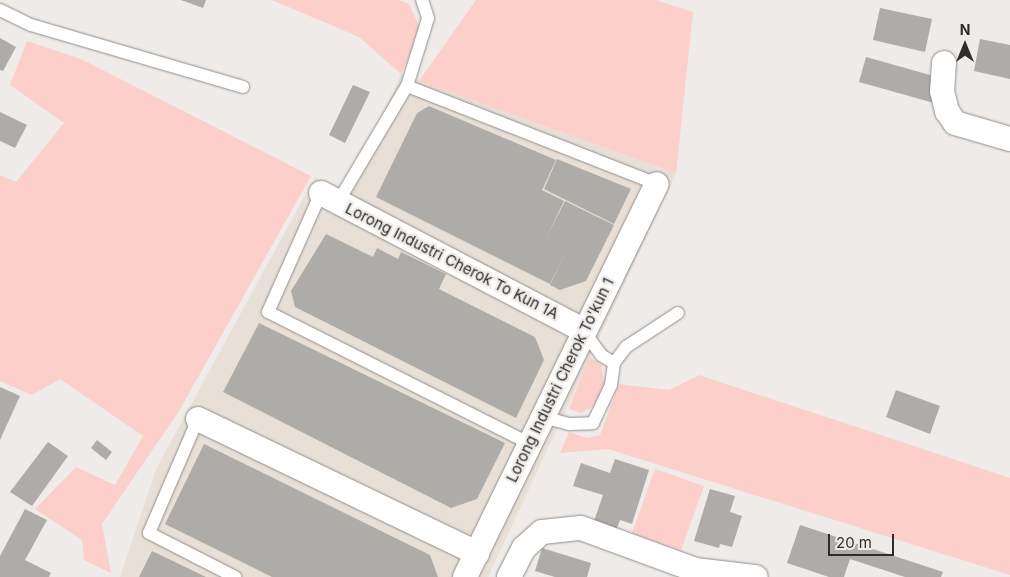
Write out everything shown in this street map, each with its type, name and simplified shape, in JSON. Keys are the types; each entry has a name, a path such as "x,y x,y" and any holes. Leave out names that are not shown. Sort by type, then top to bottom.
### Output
{"street":[{"path":"944,63 942,91 947,112 954,123 1010,139"},
{"name":"Lorong Industri Cherok To'kun 1","path":"465,577 583,330 657,184"},
{"name":"Lorong Industri Cherok To Kun 1A","path":"330,198 583,330"},
{"path":"198,419 476,554"},
{"path":"509,577 524,548 542,532 581,528 696,570 756,577"}],"lane":[{"path":"422,0 428,18 406,86 330,198 268,312 530,444"},
{"path":"0,10 31,25 243,87"},
{"path":"406,86 657,184"},
{"path":"543,417 570,424 593,423 608,393 614,363 626,347 678,313"},
{"path":"583,330 601,354 614,363"},
{"path":"198,419 148,533 235,577"}],"shaded area":[{"path":"272,0 399,0 409,4 419,26 416,41 401,74 359,37"},
{"path":"476,0 656,0 693,12 676,173 419,81"},
{"path":"27,41 81,59 311,176 179,411 102,524 111,573 84,560 82,540 35,509 76,467 115,485 143,436 60,379 32,395 0,381 0,175 16,182 64,123 10,85"},
{"path":"401,74 676,173 488,577 120,577 157,467 315,177 347,196"},
{"path":"589,357 601,364 605,388 601,402 581,413 569,409"},
{"path":"699,375 1010,478 1010,575 608,449 560,453 569,432 587,438 600,435 619,384 669,390"},
{"path":"655,469 704,486 681,550 632,533"}],"building":[{"path":"181,0 206,0 203,8"},
{"path":"880,8 932,19 925,52 873,40"},
{"path":"0,38 16,47 3,71 0,70"},
{"path":"980,39 1010,45 1010,79 974,71"},
{"path":"866,57 941,78 934,103 859,82"},
{"path":"353,85 370,92 345,143 329,135"},
{"path":"429,106 556,160 542,190 564,201 546,238 565,201 614,225 586,281 560,290 550,285 567,249 550,284 376,197 417,113"},
{"path":"0,112 27,125 15,148 0,141"},
{"path":"557,159 631,189 614,224 544,189"},
{"path":"326,234 373,257 377,248 398,259 401,252 446,274 439,289 535,337 544,360 516,418 295,307 291,291"},
{"path":"259,323 505,443 477,499 451,508 223,392"},
{"path":"0,387 20,396 0,440"},
{"path":"896,390 940,406 930,434 886,417"},
{"path":"97,440 112,452 106,460 91,448"},
{"path":"48,442 68,456 32,506 10,492"},
{"path":"204,444 430,555 438,577 272,577 165,524"},
{"path":"615,459 649,470 632,524 620,520 616,531 593,524 603,495 573,486 581,463 610,473"},
{"path":"710,489 735,496 730,512 742,516 732,547 720,544 719,548 694,541"},
{"path":"25,509 47,520 25,560 51,573 49,577 0,577 0,556"},
{"path":"800,525 943,572 941,577 905,577 850,559 844,577 829,577 787,563"},
{"path":"542,548 591,563 587,577 555,577 535,571"},
{"path":"152,551 177,563 206,577 139,577"}]}
